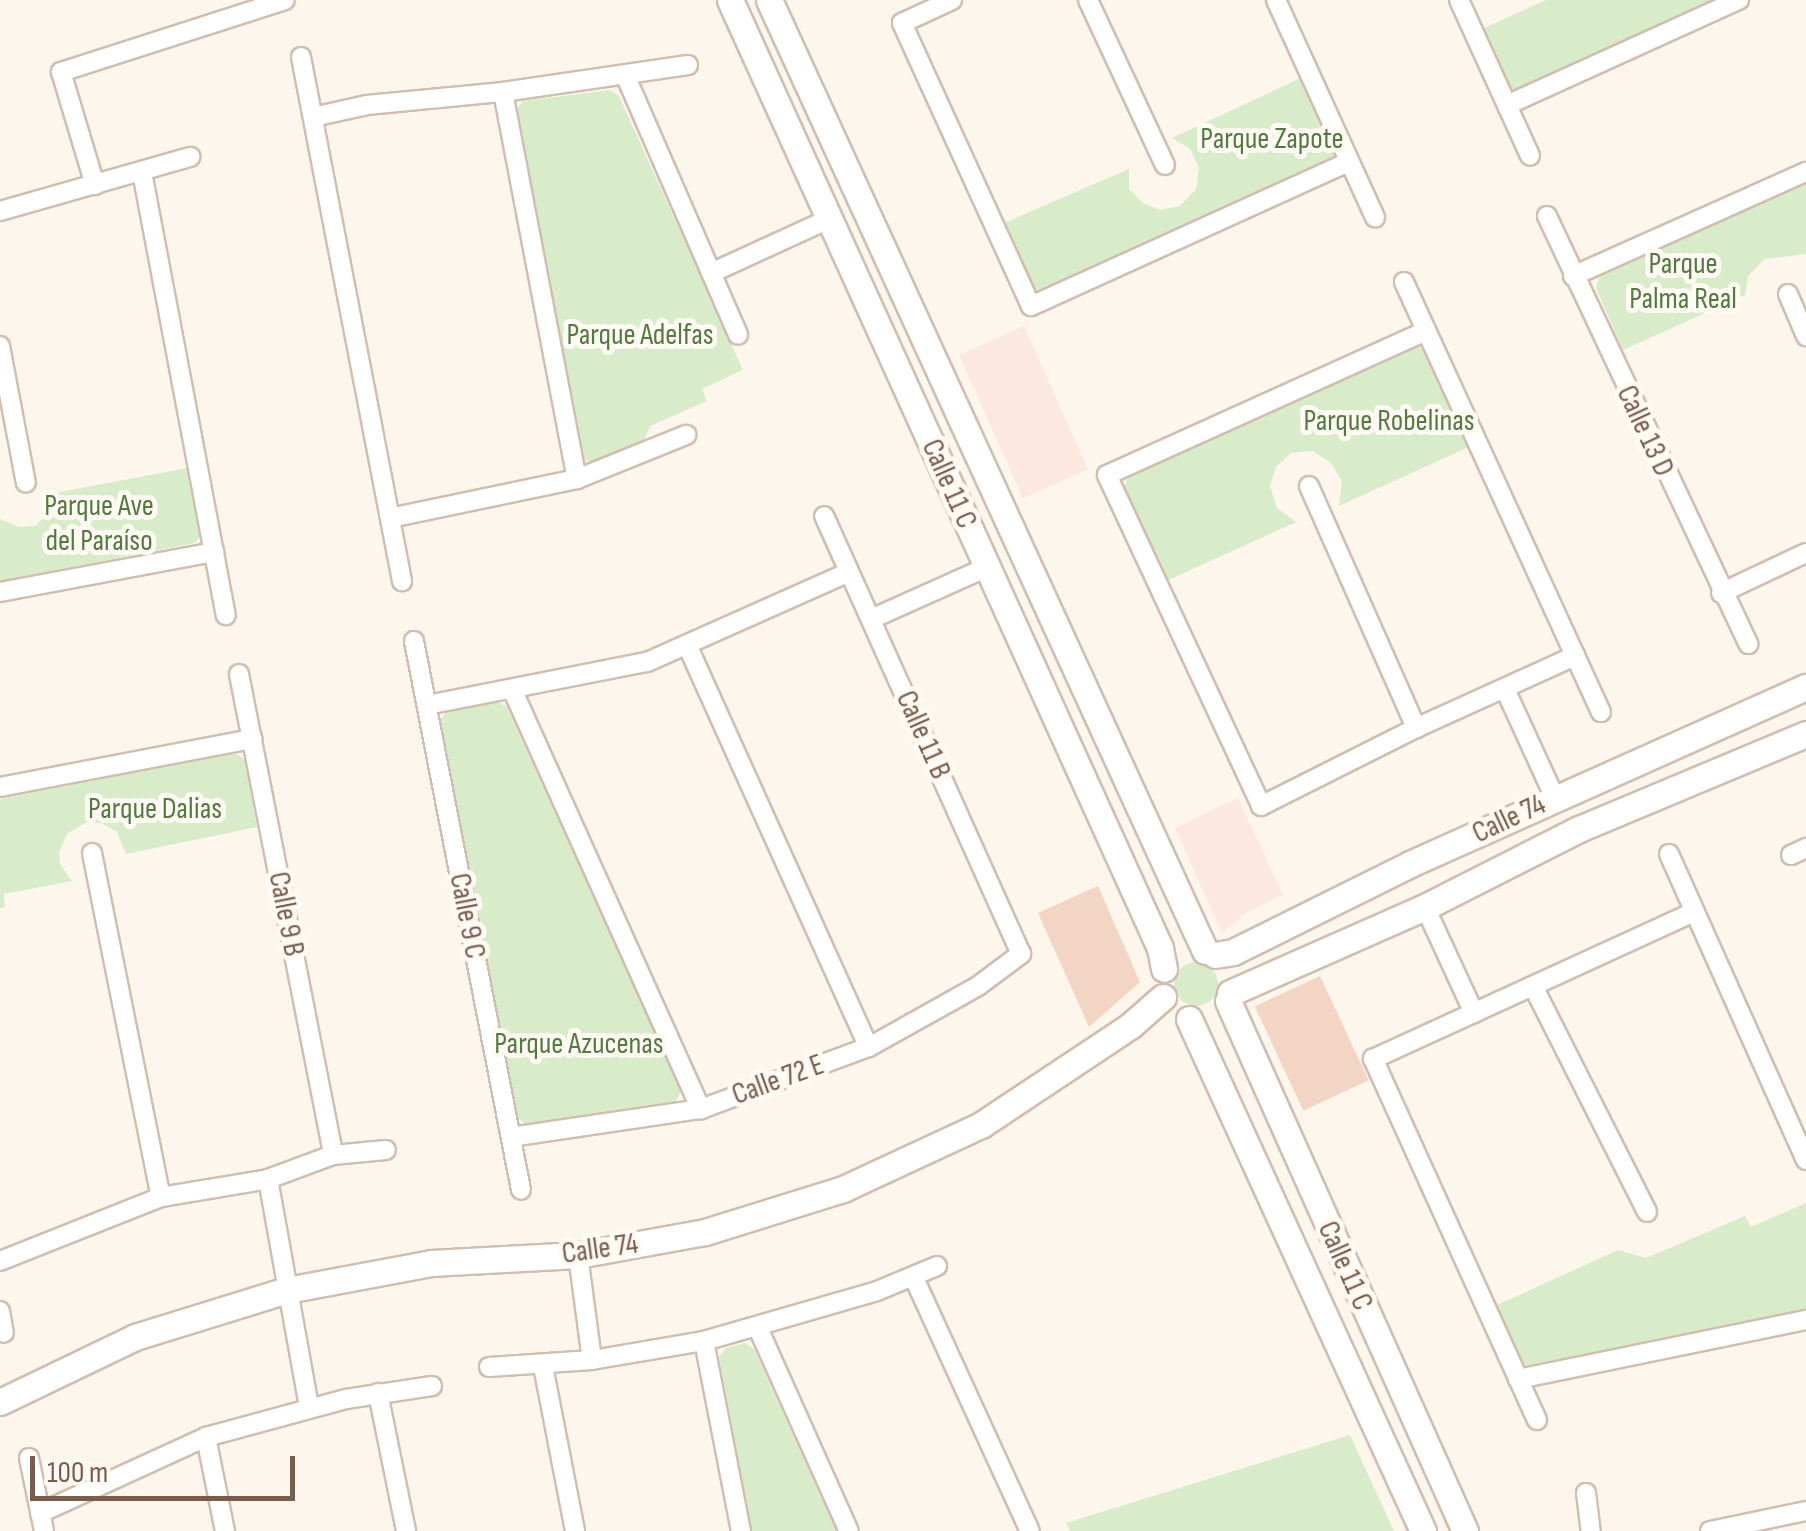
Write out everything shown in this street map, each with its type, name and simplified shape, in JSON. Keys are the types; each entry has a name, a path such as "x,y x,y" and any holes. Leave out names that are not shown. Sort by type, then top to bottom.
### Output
{"main road":[{"name":"Calle 11 C","path":"730,0 1130,882 1164,969"},
{"name":"Calle 11 C","path":"769,0 1166,871 1210,953"},
{"path":"754,52 786,37"},
{"path":"920,419 953,404"},
{"path":"934,451 968,436"},
{"path":"951,487 984,472"},
{"name":"Calle 74","path":"1210,953 1264,937 1555,798 1806,687"},
{"path":"1748,714 1750,732 1766,749"},
{"name":"Calle 74","path":"1229,997 1666,790 1806,734"},
{"path":"1656,754 1670,772 1666,790"},
{"path":"1130,882 1152,886 1166,871"},
{"path":"1349,896 1366,932"},
{"path":"1264,937 1279,970"},
{"path":"1186,951 1210,953 1229,972 1229,997 1207,1018 1189,1019 1174,1011 1163,997 1164,969 1186,951"},
{"name":"Calle 74","path":"0,1402 135,1337 287,1290 431,1263 578,1255 706,1232 844,1189 981,1126 1130,1026 1163,997"},
{"name":"Calle 11 C","path":"1229,997 1322,1216 1464,1531"},
{"name":"Calle 11 C","path":"1189,1019 1423,1531"},
{"path":"1288,1231 1301,1216 1322,1216"},
{"path":"1373,1419 1391,1414 1404,1397"}],"street":[{"path":"95,185 60,72 285,0"},
{"path":"952,0 902,23 1031,306 1349,162"},
{"path":"1088,0 1165,165"},
{"path":"1276,0 1375,218"},
{"path":"1458,0 1530,156"},
{"path":"1506,105 1739,0"},
{"path":"301,57 402,581"},
{"path":"312,117 417,98 503,92 688,65"},
{"path":"626,77 738,335"},
{"path":"503,92 577,479"},
{"path":"0,211 190,157"},
{"path":"142,172 226,614"},
{"path":"1574,276 1806,172"},
{"name":"Calle 13 D","path":"1547,216 1748,644"},
{"path":"712,272 829,218"},
{"path":"1404,282 1601,712"},
{"path":"1788,294 1806,336"},
{"path":"1426,331 1108,475 1260,806 1416,728 1575,656"},
{"path":"0,346 26,483"},
{"path":"390,518 577,479 686,435"},
{"path":"1309,486 1416,728"},
{"name":"Calle 11 B","path":"824,516 1021,954"},
{"path":"0,592 214,552"},
{"path":"1721,593 1806,553"},
{"path":"871,619 987,567"},
{"path":"426,705 647,662 850,572"},
{"name":"Calle 9 C","path":"414,641 521,1190"},
{"path":"688,647 869,1046"},
{"name":"Calle 9 B","path":"239,674 333,1155"},
{"path":"512,689 700,1109"},
{"path":"1505,689 1555,798"},
{"path":"0,788 252,739"},
{"path":"92,853 161,1197"},
{"path":"1668,854 1806,1160"},
{"path":"1425,906 1474,1013"},
{"path":"1536,1420 1373,1059 1694,912"},
{"name":"Calle 72 E","path":"510,1137 700,1109 869,1046 978,986 1021,954"},
{"path":"1532,986 1647,1212"},
{"path":"0,1261 161,1197 268,1179 333,1155 386,1150"},
{"path":"268,1179 310,1407"},
{"path":"578,1255 592,1360"},
{"path":"488,1367 592,1360 704,1341 758,1328 914,1278 937,1266"},
{"path":"914,1278 1030,1531"},
{"path":"0,1311 4,1334"},
{"path":"1518,1380 1806,1320"},
{"path":"758,1328 849,1531"},
{"path":"704,1341 740,1531"},
{"path":"542,1366 575,1531"},
{"path":"30,1458 42,1522 206,1437 310,1407 432,1386"},
{"path":"378,1394 406,1531"},
{"path":"206,1437 225,1531"},
{"path":"1586,1492 1591,1531"},
{"path":"1710,1531 1806,1511"}],"shaded area":[{"path":"1024,326 1088,469 1023,498 959,355"},
{"path":"1238,798 1283,895 1247,912 1222,933 1175,828"}],"green space":[{"path":"1546,0 1714,0 1514,90 1503,86 1478,31"},
{"name":"Parque Zapote","path":"1303,77 1335,148 1333,158 1042,291 1032,287 1004,223 1129,169 1129,189 1143,203 1160,210 1180,206 1196,189 1199,168 1190,149 1172,138"},
{"name":"Parque Adelfas","path":"610,90 619,96 743,370 702,389 707,401 650,426 643,443 595,465 583,458 516,111 523,101"},
{"name":"Parque Palma Real","path":"1806,183 1806,254 1765,259 1748,276 1745,295 1623,350 1596,288 1599,277"},
{"name":"Parque Robelinas","path":"1416,346 1426,349 1471,446 1339,506 1342,481 1331,463 1313,451 1291,453 1276,467 1270,486 1277,508 1296,522 1166,581 1124,488 1128,477"},
{"name":"Parque Ave del Paraíso","path":"187,468 202,534 195,543 0,581 0,519 19,527 35,526 53,509 55,493"},
{"name":"Parque Azucenas","path":"496,701 507,707 681,1091 675,1103 527,1125 518,1118 440,721 447,711"},
{"name":"Parque Dalias","path":"235,753 245,760 257,827 126,854 117,832 101,823 85,823 67,834 59,852 60,864 72,881 4,894 5,907 0,908 0,799"},
{"path":"1196,962 1211,969 1218,984 1211,999 1196,1006 1181,999 1174,984 1181,969"},
{"path":"1806,1203 1806,1311 1531,1368 1521,1362 1495,1306 1618,1250 1646,1258 1745,1216 1751,1227"},
{"path":"745,1343 754,1349 836,1531 752,1531 719,1357 726,1348"},
{"path":"1350,1435 1394,1531 1070,1531 1066,1523"}],"building":[{"path":"1098,886 1140,982 1089,1027 1038,913"},
{"path":"1320,976 1369,1080 1303,1111 1255,1006"}]}
